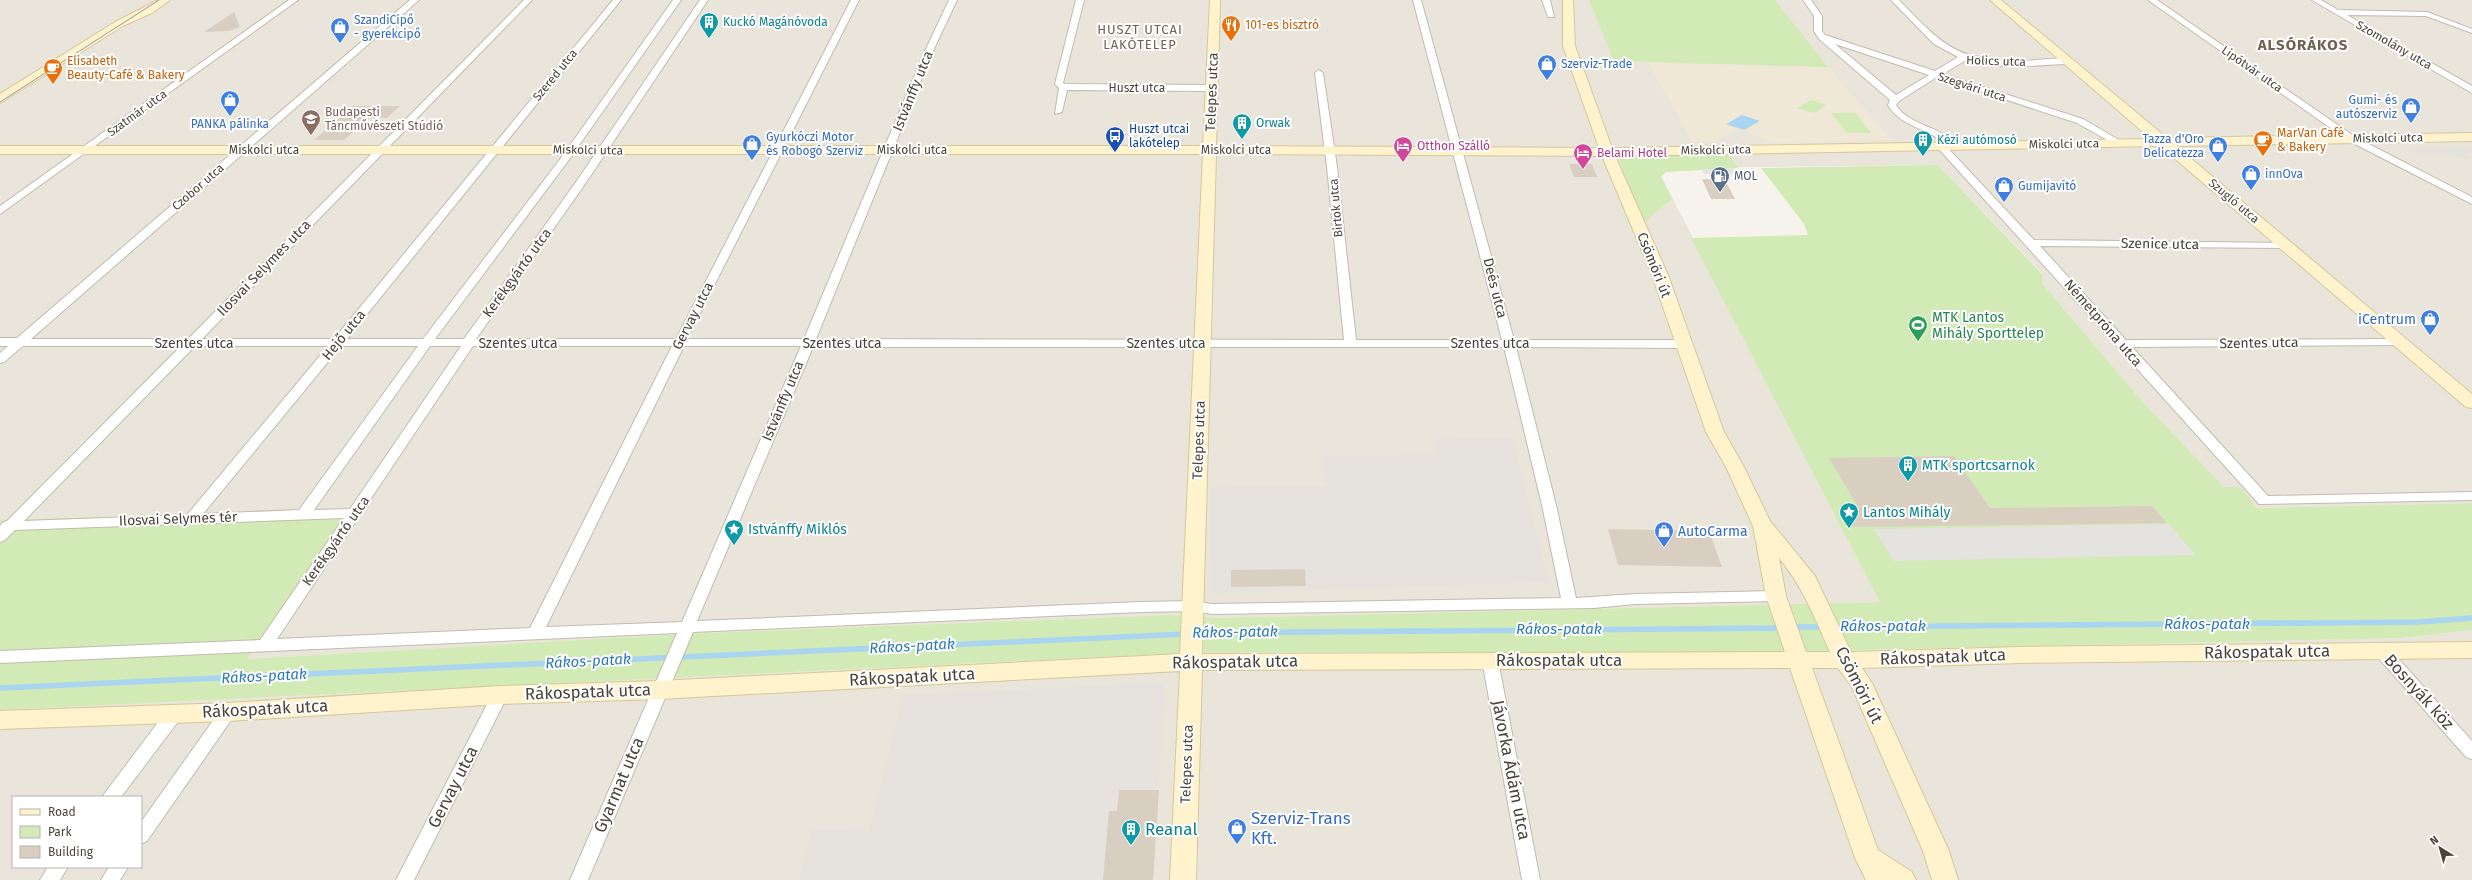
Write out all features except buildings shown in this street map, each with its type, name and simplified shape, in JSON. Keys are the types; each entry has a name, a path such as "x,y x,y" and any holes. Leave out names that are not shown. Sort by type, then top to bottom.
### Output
{"street":[{"path":"119,24 133,11 150,0"},
{"path":"0,104 14,92 119,24 148,11 165,0"},
{"name":"Szatmár utca","path":"0,212 294,0"},
{"name":"Czobor utca","path":"0,360 415,0"},
{"name":"Ilosvai Selymes utca","path":"0,537 6,526 190,343 528,0"},
{"name":"Szered utca","path":"494,150 617,0"},
{"name":"Kerékgyártó utca","path":"304,514 427,342 565,159 677,0"},
{"name":"Kerékgyártó utca","path":"264,646 469,343 471,336 602,150 704,0"},
{"name":"Gervay utca","path":"535,634 680,342 855,0"},
{"name":"Istvánffy utca","path":"659,690 808,343 929,51 953,0"},
{"path":"1058,112 1063,87 1059,84 1080,0"},
{"name":"Telepes utca","path":"1183,880 1215,0"},
{"name":"Deés utca","path":"1417,0 1458,151 1549,505 1569,602"},
{"path":"1546,0 1550,15"},
{"name":"Csömöri út","path":"1568,0 1569,46 1606,152 1660,275 1715,432 1736,467 1762,524 1779,602 1868,858 1879,880"},
{"path":"1807,0 1818,16 1818,31 1822,37 1894,99 1892,105 1899,116 1914,125 1938,133 1947,146"},
{"path":"1895,0 1942,46 1963,58"},
{"name":"Szugló utca","path":"1995,0 2472,402"},
{"name":"Lipótvár utca","path":"2152,0 2352,139 2472,201"},
{"name":"Szomolány utca","path":"2316,0 2472,90"},
{"path":"2337,12 2426,14 2438,17 2457,27 2472,31"},
{"name":"Szegvári utca","path":"1822,37 2080,121 2119,143"},
{"name":"Holics utca","path":"1894,99 1963,58 1989,62 2069,62"},
{"name":"Birtok utca","path":"1319,73 1350,343"},
{"name":"Huszt utca","path":"1063,87 1212,88"},
{"path":"0,98 14,92"},
{"name":"Miskolci utca","path":"0,150 1329,150 1606,152 2472,137"},
{"name":"Németpróna utca","path":"1947,146 2034,243 2120,344 2264,501 2472,496"},
{"name":"Hejő utca","path":"191,519 338,342 494,150"},
{"name":"Szenice utca","path":"2034,243 2286,245"},
{"name":"Szentes utca","path":"2120,344 2398,341"},
{"name":"Szentes utca","path":"0,342 1684,344"},
{"name":"Ilosvai Selymes tér","path":"6,526 355,513"},
{"name":"Csömöri út","path":"1762,524 1805,576 1816,596 1844,660 1861,683 1936,850 1945,880"},
{"path":"0,658 687,627 1193,612 1212,609 1569,602 1779,602"},
{"name":"Bosnyák köz","path":"2382,650 2472,752"},
{"name":"Rákospatak utca","path":"0,720 228,712 500,695 659,690 1191,654 1490,660 1798,653 1844,660 2020,654 2472,650"},
{"name":"Jávorka Ádám utca","path":"1490,660 1531,880"},
{"name":"Gyarmat utca","path":"579,880 659,690"},
{"name":"Gervay utca","path":"405,880 500,695"},
{"path":"142,835 228,712"},
{"path":"112,796 174,714"},
{"path":"1868,858 1903,880"},
{"path":"49,880 58,868"},
{"path":"110,880 118,868"}],"shaded area":[{"path":"0,0 2472,0 2472,503 2257,508 2241,487 2224,487 2141,400 2042,283 2042,273 1938,165 1657,168 1881,602 1214,618 1171,615 701,633 246,659 357,509 0,520"},
{"path":"1648,62 1828,67 1892,140 1776,143 1738,129 1714,142 1693,142"},
{"path":"2472,148 2472,152 2466,153 2472,158 2460,158 2450,153 2412,153 2402,149"},
{"path":"1702,169 1735,169 1738,174 1704,174"},
{"path":"1513,438 1549,582 1212,593 1210,487 1327,486 1323,456 1437,455 1435,439"},
{"path":"2169,524 2195,555 1894,561 1874,529"},
{"path":"2472,630 2472,880 0,880 0,710 1211,652 1771,652 2402,638"},
{"path":"1165,683 1153,880 799,880 812,830 870,829 903,695"}],"green space":[{"path":"1589,0 1775,0 1828,67 1614,61"},
{"path":"1811,100 1827,105 1814,113 1797,108"},
{"path":"1831,113 1855,113 1871,133 1847,133"},
{"path":"1727,153 1738,168 1666,172 1661,177 1672,199 1647,221 1642,220 1619,160 1620,156"},
{"path":"1938,165 2042,274 2042,283 2141,400 2224,487 2241,487 2257,508 2472,503 2472,630 2402,638 1771,652 1211,652 0,710 0,520 358,509 247,659 701,633 1171,615 1214,618 1880,602 1691,238 1808,235 1804,224 1761,168"}],"water":[{"path":"1742,115 1760,121 1744,130 1726,124"}],"waterway":[{"name":"Rákos-patak","path":"1834,627 2419,622 2472,618"},
{"name":"Rákos-patak","path":"1792,627 1825,627"},
{"name":"Rákos-patak","path":"1196,633 1783,628"},
{"name":"Rákos-patak","path":"0,688 1187,634"}],"tram line":[{"path":"0,102 159,0"}],"place":[{"name":"Kuckó Magánóvoda","path":"709,39"},
{"name":"101-es bisztró","path":"1231,42"},
{"name":"SzandiCipő - gyerekcipő","path":"340,44"},
{"name":"Szerviz-Trade","path":"1547,81"},
{"name":"Elisabeth Beauty-Café & Bakery","path":"53,85"},
{"name":"PANKA pálinka","path":"230,117"},
{"name":"Gumi- és autószerviz","path":"2411,124"},
{"name":"Budapesti Táncművészeti Stúdió","path":"311,136"},
{"name":"Orwak","path":"1242,140"},
{"name":"Huszt utcai lakótelep","path":"1115,153"},
{"name":"Kézi autómosó","path":"1923,157"},
{"name":"MarVan Café & Bakery","path":"2263,157"},
{"name":"Gyurkóczi Motor és Robogó Szerviz","path":"752,161"},
{"name":"Otthon Szálló","path":"1403,163"},
{"name":"Tazza d'Oro Delicatezza","path":"2218,163"},
{"name":"Belami Hotel","path":"1583,170"},
{"name":"innOva","path":"2251,191"},
{"name":"MOL","path":"1720,193"},
{"name":"Gumijavító","path":"2004,203"},
{"name":"iCentrum","path":"2430,336"},
{"name":"MTK Lantos Mihály Sporttelep","path":"1918,342"},
{"name":"MTK sportcsarnok","path":"1908,482"},
{"name":"Lantos Mihály","path":"1849,529"},
{"name":"Istvánffy Miklós","path":"734,546"},
{"name":"AutoCarma","path":"1664,548"},
{"name":"Szerviz-Trans Kft.","path":"1237,845"},
{"name":"Reanal","path":"1131,846"}],"district":[{"name":"HUSZT UTCAI LAKÓTELEP","path":"1140,36"},
{"name":"ALSÓRÁKOS","path":"2303,45"}]}
